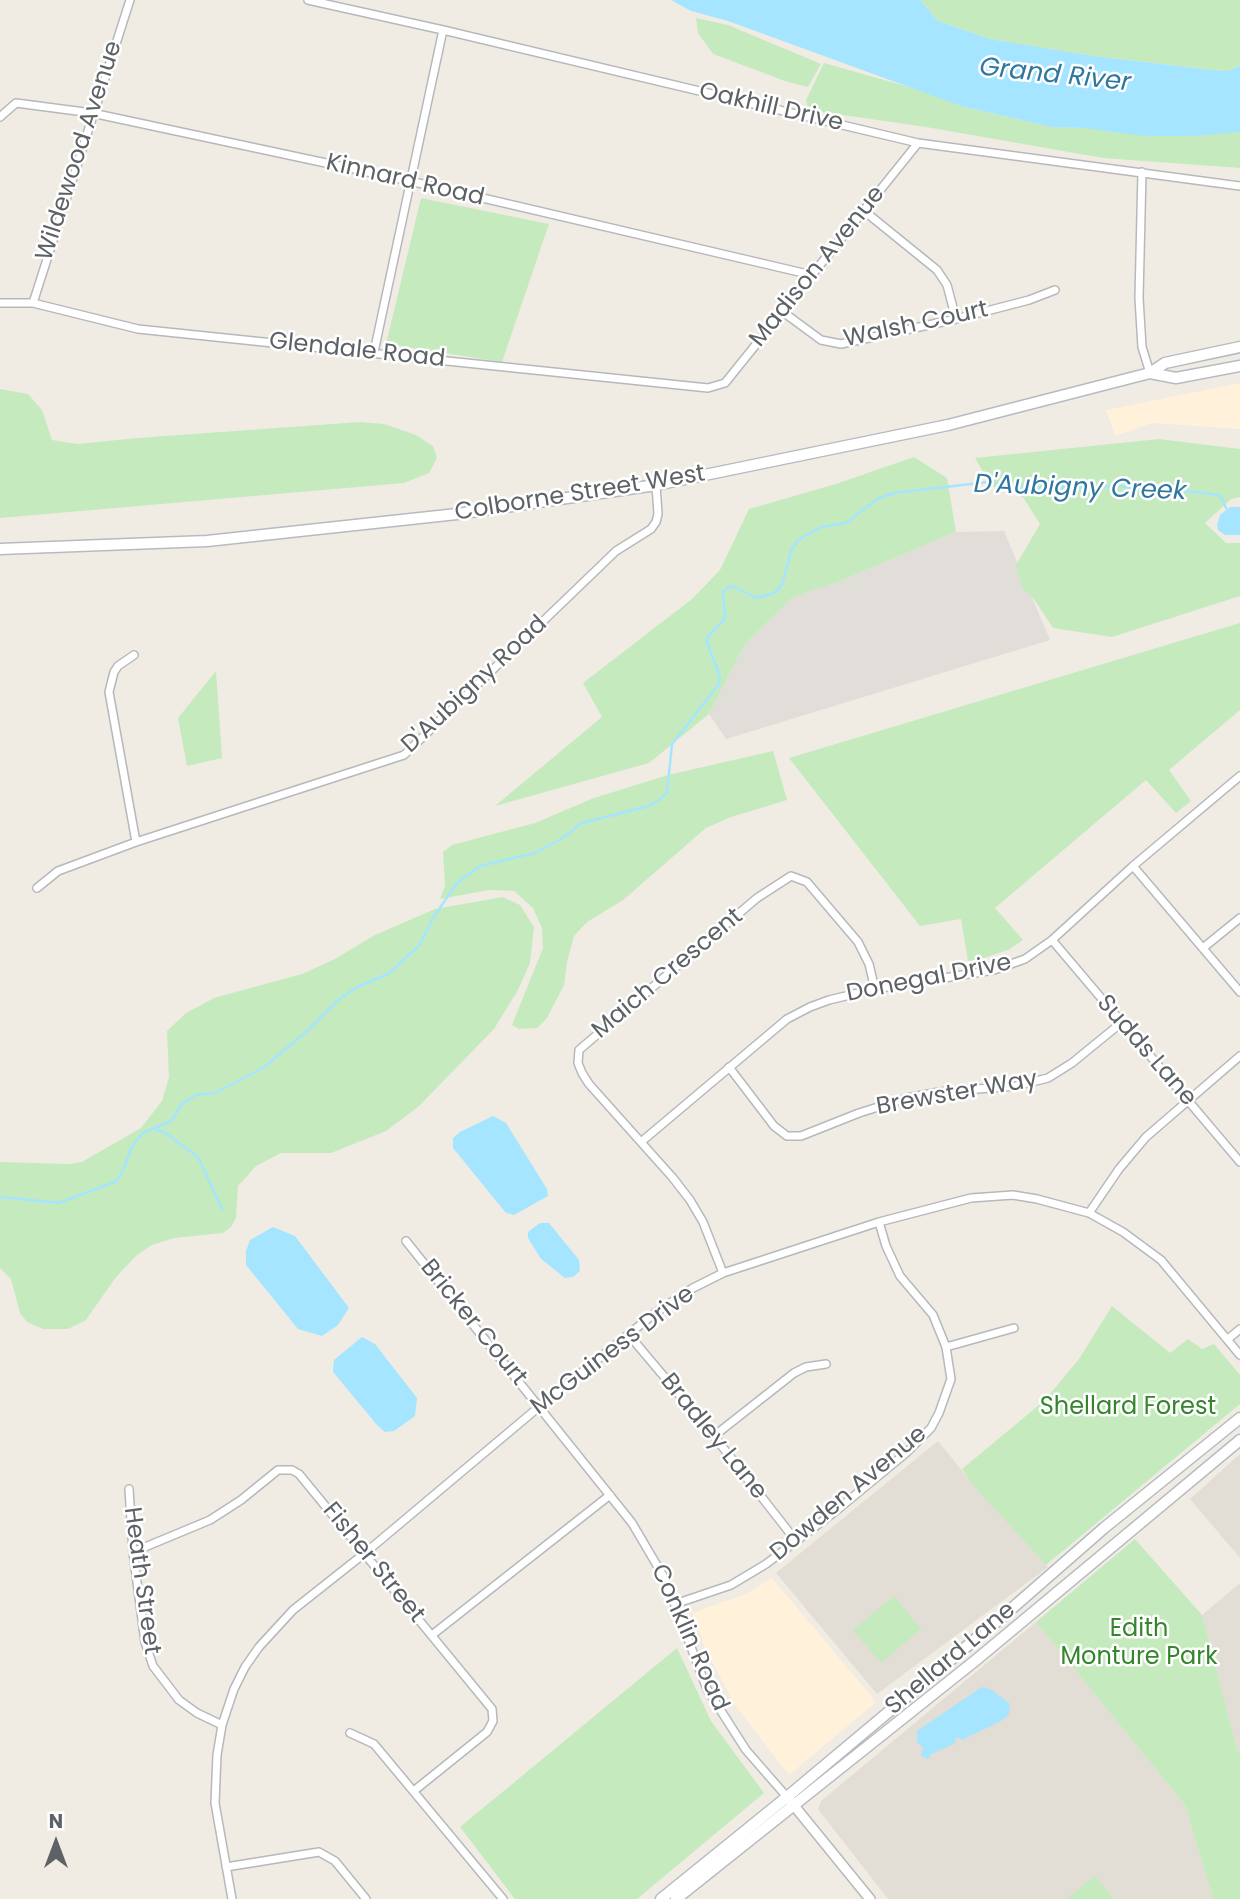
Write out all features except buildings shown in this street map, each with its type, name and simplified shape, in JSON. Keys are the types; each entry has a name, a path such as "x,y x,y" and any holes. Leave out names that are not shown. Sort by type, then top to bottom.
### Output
{"main road":[{"name":"Colborne Street West","path":"0,549 207,541 457,514 656,485 948,425 1150,373 1165,363 1240,348"},
{"name":"Colborne Street West","path":"1150,373 1176,377 1240,366"},
{"name":"Shellard Lane","path":"676,1899 1104,1528 1240,1418"},
{"name":"Shellard Lane","path":"661,1899 976,1660 1240,1440"}],"street":[{"name":"Wildewood Avenue","path":"33,303 130,0"},
{"name":"Oakhill Drive","path":"309,0 918,143 1240,186"},
{"path":"374,352 443,30"},
{"name":"Kinnard Road","path":"0,117 16,103 92,113 410,181 812,275"},
{"name":"Madison Avenue","path":"715,386 725,383 918,143"},
{"path":"1142,172 1139,298 1142,347 1150,373"},
{"path":"863,210 937,270 947,285 956,319"},
{"name":"Walsh Court","path":"783,312 821,340 841,344 956,319 1029,300 1055,290"},
{"name":"Glendale Road","path":"0,303 33,303 138,329 708,388 715,386"},
{"name":"D'Aubigny Road","path":"37,888 58,870 404,755 616,551 656,522 656,485"},
{"path":"134,655 118,666 109,692 136,842"},
{"name":"Donegal Drive","path":"641,1142 787,1019 829,1000 874,989 994,970 1018,963 1052,940 1133,866 1240,776"},
{"path":"1133,866 1240,992"},
{"name":"Maich Crescent","path":"723,1273 703,1222 690,1200 582,1073 577,1057 579,1050 776,884 790,876 807,882 858,942 869,964 874,989"},
{"path":"1203,948 1240,918"},
{"name":"Sudds Lane","path":"1052,940 1240,1162"},
{"name":"Brewster Way","path":"729,1067 774,1126 787,1136 801,1136 907,1098 939,1092 1016,1086 1048,1078 1072,1063 1121,1023"},
{"path":"1089,1213 1133,1151 1188,1099 1240,1056"},
{"name":"McGuiness Drive","path":"232,1899 214,1783 222,1725 244,1667 258,1647 293,1610 677,1297 723,1273 879,1222 991,1195 1037,1199 1089,1213 1123,1232 1161,1260 1240,1355"},
{"name":"Dowden Avenue","path":"675,1604 731,1585 748,1576 796,1541 906,1452 930,1428 947,1395 951,1379 946,1347 933,1315 900,1276 886,1246 879,1222"},
{"name":"Bricker Court","path":"406,1241 540,1406"},
{"path":"946,1347 1014,1328"},
{"path":"1228,1339 1240,1329"},
{"name":"Bradley Lane","path":"629,1335 714,1436 796,1541"},
{"path":"714,1436 794,1373 806,1367 826,1364"},
{"name":"Conklin Road","path":"540,1406 632,1523 654,1557 675,1604 706,1689 746,1750 870,1899"},
{"name":"Fisher Street","path":"132,1552 210,1520 242,1500 272,1474 285,1469 299,1474 492,1709 493,1721 487,1732 415,1790"},
{"name":"Heath Street","path":"129,1489 132,1552 145,1642 153,1666 179,1700 197,1713 222,1725"},
{"path":"432,1636 610,1495"},
{"path":"350,1733 374,1744 503,1899"},
{"path":"226,1867 319,1853 335,1861 366,1899"}],"shaded area":[{"path":"1240,383 1240,429 1152,423 1115,436 1106,410"},
{"path":"1004,531 1050,640 726,739 709,714 745,644 793,597 835,583 956,532"},
{"path":"938,1441 1048,1567 877,1694 776,1573"},
{"path":"1240,1454 1240,1558 1190,1499"},
{"path":"772,1578 876,1702 789,1775 735,1705 706,1650 692,1613 746,1594"},
{"path":"1240,1583 1240,1751 1238,1752 1202,1615"},
{"path":"1036,1622 1185,1805 1213,1899 888,1899 818,1809 821,1801"}],"green space":[{"path":"920,0 1240,0 1240,66 1227,71 1212,70 1093,56 990,39 938,21"},
{"path":"696,18 728,25 821,64 808,87 785,81 713,54 698,33"},
{"path":"824,63 923,91 961,106 1051,127 1240,131 1240,168 1103,158 815,111 807,105 806,100"},
{"path":"421,198 549,224 502,362 386,344"},
{"path":"0,389 28,394 42,410 52,440 77,444 360,422 384,424 416,435 433,446 437,458 429,473 404,483 0,518"},
{"path":"1159,439 1240,449 1240,497 1231,499 1205,523 1226,543 1240,543 1240,596 1112,637 1053,628 1034,599 1022,588 1016,565 1040,524 1023,497 991,486 975,458"},
{"path":"914,457 947,478 956,532 835,583 793,597 745,644 709,714 649,763 495,806 602,717 583,683 692,599 720,570 749,509 836,484"},
{"path":"1240,623 1240,710 1169,770 1191,801 1176,813 1146,780 995,908 1023,940 1008,950 984,958 968,961 961,919 920,926 789,758"},
{"path":"216,671 222,758 187,766 178,718"},
{"path":"773,751 787,800 731,817 706,828 623,900 587,922 574,936 564,985 547,1018 537,1028 519,1029 512,1025 543,948 542,928 533,908 514,891 489,890 440,899 445,886 443,852 452,845 535,823 594,798 668,775"},
{"path":"503,897 520,905 534,927 530,963 518,990 494,1029 419,1106 386,1131 331,1153 281,1153 256,1166 238,1186 236,1218 231,1227 223,1233 174,1238 152,1245 137,1255 116,1277 86,1320 68,1329 43,1329 27,1322 20,1313 11,1279 0,1268 0,1162 82,1162 141,1128 162,1101 169,1077 167,1031 186,1013 214,998 302,974 333,960 375,935 435,909"},
{"name":"Shellard Forest","path":"1112,1306 1170,1353 1188,1339 1202,1349 1214,1344 1240,1375 1240,1404 1046,1565 973,1485 962,1469 1045,1400 1079,1359"},
{"name":"Edith Monture Park","path":"1135,1539 1202,1615 1238,1752 1240,1751 1240,1899 1213,1899 1185,1805 1036,1622"},
{"path":"894,1596 921,1629 881,1663 853,1630"},
{"path":"677,1648 711,1721 764,1793 637,1899 515,1899 460,1827"},
{"path":"1095,1876 1114,1899 1067,1899"}],"water":[{"name":"Grand River","path":"671,0 920,0 938,21 990,39 1093,56 1212,70 1227,71 1240,66 1240,132 1144,136 1084,128 1051,127 961,106 728,21 691,11"},
{"name":"D'Aubigny Creek","path":"1230,507 1240,507 1240,535 1225,535 1218,530 1220,515"},
{"path":"493,1116 506,1123 547,1189 548,1196 514,1215 506,1213 453,1148 453,1138 460,1132"},
{"path":"540,1223 549,1223 579,1260 580,1271 573,1277 565,1278 541,1259 528,1238 528,1232"},
{"path":"273,1227 295,1236 349,1308 338,1325 322,1336 298,1329 246,1265 246,1251 250,1240"},
{"path":"362,1337 375,1344 417,1398 415,1416 394,1431 385,1432 377,1425 333,1372 334,1360"},
{"path":"982,1687 992,1690 1010,1704 1009,1714 1001,1721 962,1740 959,1737 954,1739 956,1743 931,1754 928,1759 921,1756 923,1747 917,1742 917,1731"}],"waterway":[{"name":"D'Aubigny Creek","path":"0,1197 59,1203 117,1181 131,1148 143,1133 171,1121 182,1104 196,1095 215,1093 263,1068 307,1031 338,1000 357,987 388,974 419,946 433,918 457,883 480,866 535,853 561,839 582,823 649,806 662,798 667,793 672,744 719,684 720,676 707,643 708,636 725,619 723,592 729,587 735,587 756,598 774,593 782,585 791,551 798,540 821,527 846,523 879,498 894,493 988,482 1031,488 1119,486 1206,493 1221,496 1226,508"},
{"path":"156,1127 198,1157 222,1209"}]}
